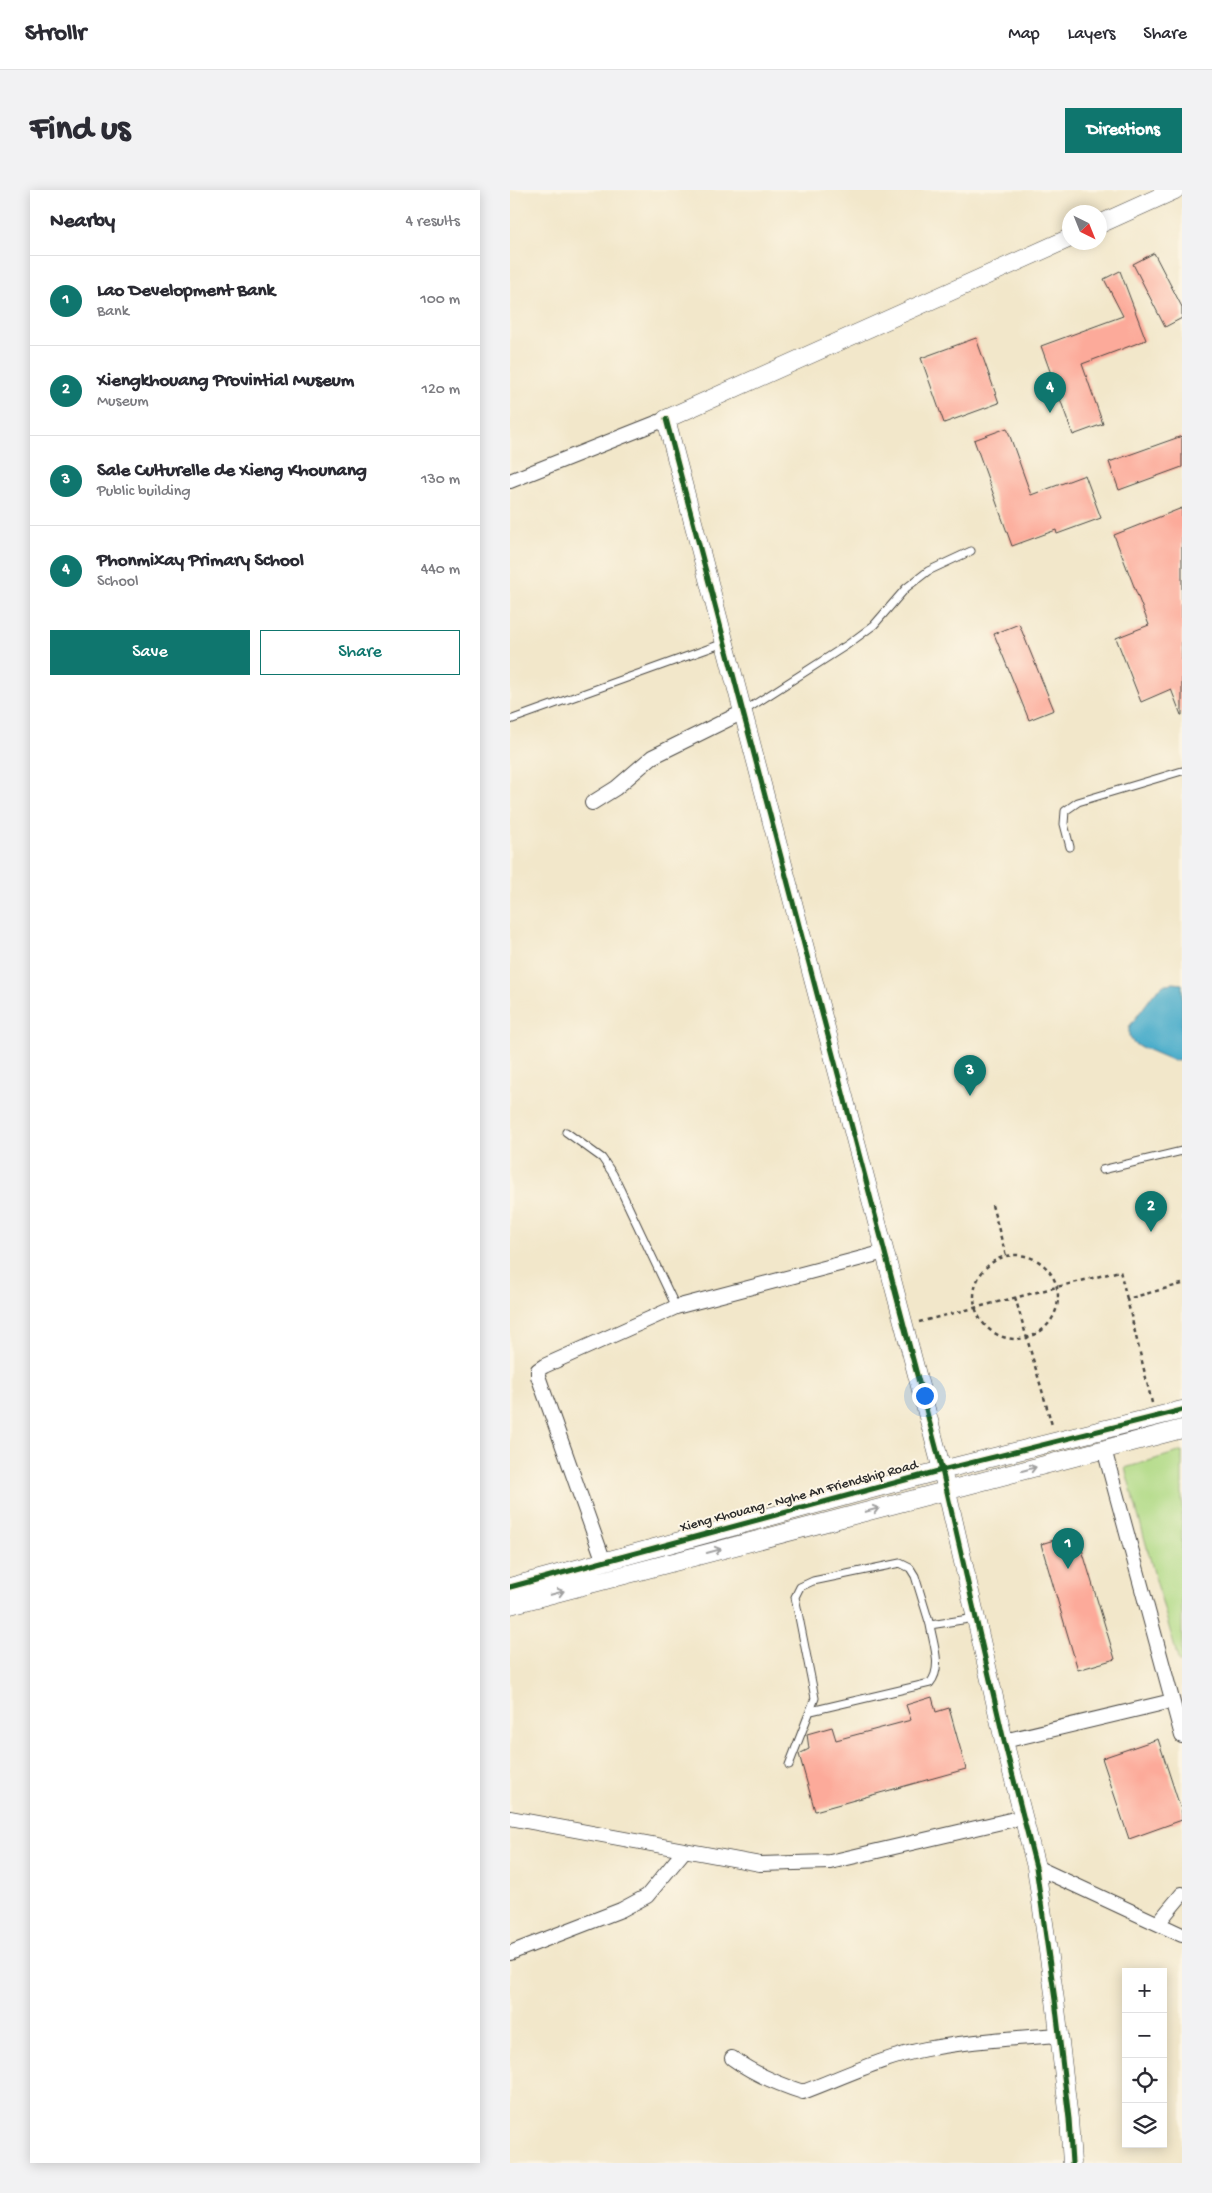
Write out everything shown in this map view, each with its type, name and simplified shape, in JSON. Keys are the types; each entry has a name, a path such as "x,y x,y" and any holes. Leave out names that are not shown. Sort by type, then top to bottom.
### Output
{"street":[{"path":"1107,221 1175,190"},
{"path":"1181,190 1182,194"},
{"path":"510,480 666,419 1062,242"},
{"path":"666,419 942,1470 1004,1742 1036,1867 1059,2035 1072,2163"},
{"path":"592,803 616,788 652,757 743,712"},
{"path":"604,1562 538,1376 538,1370 676,1307 885,1252"},
{"name":"Xieng Khouang - Nghe An Friendship Road","path":"510,1586 942,1470 1182,1410"},
{"path":"510,1605 1182,1429"},
{"path":"1104,1449 1182,1736"},
{"path":"1004,1742 1172,1700"},
{"path":"510,1818 760,1864 830,1862 1023,1817"},
{"path":"510,1953 621,1910 647,1896 685,1850"},
{"path":"1036,1867 1182,1935"},
{"path":"1158,1923 1182,1894"},
{"path":"732,2058 748,2070 781,2085 803,2092 868,2067 924,2050 992,2039 1059,2035"}],"lane":[{"path":"743,712 848,645 874,625 906,588 928,571 971,551"},
{"path":"510,720 725,642"},
{"path":"1070,847 1064,824 1065,811 1078,802 1182,771"},
{"path":"566,1132 602,1158 613,1174 676,1307"},
{"path":"1102,1170 1182,1151"},
{"path":"790,1766 815,1698 795,1597 800,1587 812,1581 900,1563 910,1568 915,1576 930,1625 937,1666 936,1676 930,1683 811,1711"},
{"path":"930,1625 975,1618"}],"path":[{"path":"992,1205 1006,1256"},
{"path":"1019,1255 1038,1261 1052,1274 1057,1287 1058,1300 1055,1312 1048,1324 1026,1338 1013,1339 1000,1336 989,1329 980,1319 975,1308 974,1294 977,1281 984,1270 994,1261 1006,1256 1019,1255"},
{"path":"904,1326 1120,1271 1156,1416"},
{"path":"1127,1299 1182,1284"},
{"path":"1014,1297 1056,1441"}],"green space":[{"path":"1182,1451 1182,1662 1179,1663 1125,1468"}],"water":[{"path":"1165,984 1182,984 1182,1060 1174,1061 1134,1044 1129,1036 1129,1027 1155,992"}],"building":[{"path":"1154,253 1182,307 1182,318 1165,327 1133,264"},
{"path":"1120,271 1146,340 1082,364 1103,424 1073,435 1041,346 1123,316 1104,279"},
{"path":"976,338 999,403 944,423 921,358"},
{"path":"1007,428 1031,495 1085,475 1101,518 1057,534 1056,530 1012,546 974,440"},
{"path":"1182,436 1182,467 1119,490 1109,462"},
{"path":"1182,508 1181,715 1171,689 1141,702 1116,638 1149,625 1114,535"},
{"path":"1019,624 1054,710 1029,720 994,634"},
{"path":"1077,1533 1115,1659 1078,1670 1041,1544"},
{"path":"932,1697 936,1712 949,1708 966,1769 815,1811 799,1754 809,1749 807,1734 832,1727 836,1740 911,1720 906,1705"},
{"path":"1158,1739 1182,1813 1182,1820 1129,1839 1102,1758"}],"cycle path":[{"path":"666,419 942,1470 1004,1741 1036,1867 1055,2000 1069,2119 1072,2163"},
{"path":"510,1587 942,1470 1182,1410"}],"place":[{"name":"Phonmixay Primary School","path":"1050,413"},
{"name":"Sale Culturelle de Xieng Khounang","path":"970,1096"},
{"name":"Xiengkhouang Provintial Museum","path":"1151,1232"},
{"name":"Lao Development Bank","path":"1068,1569"}]}
